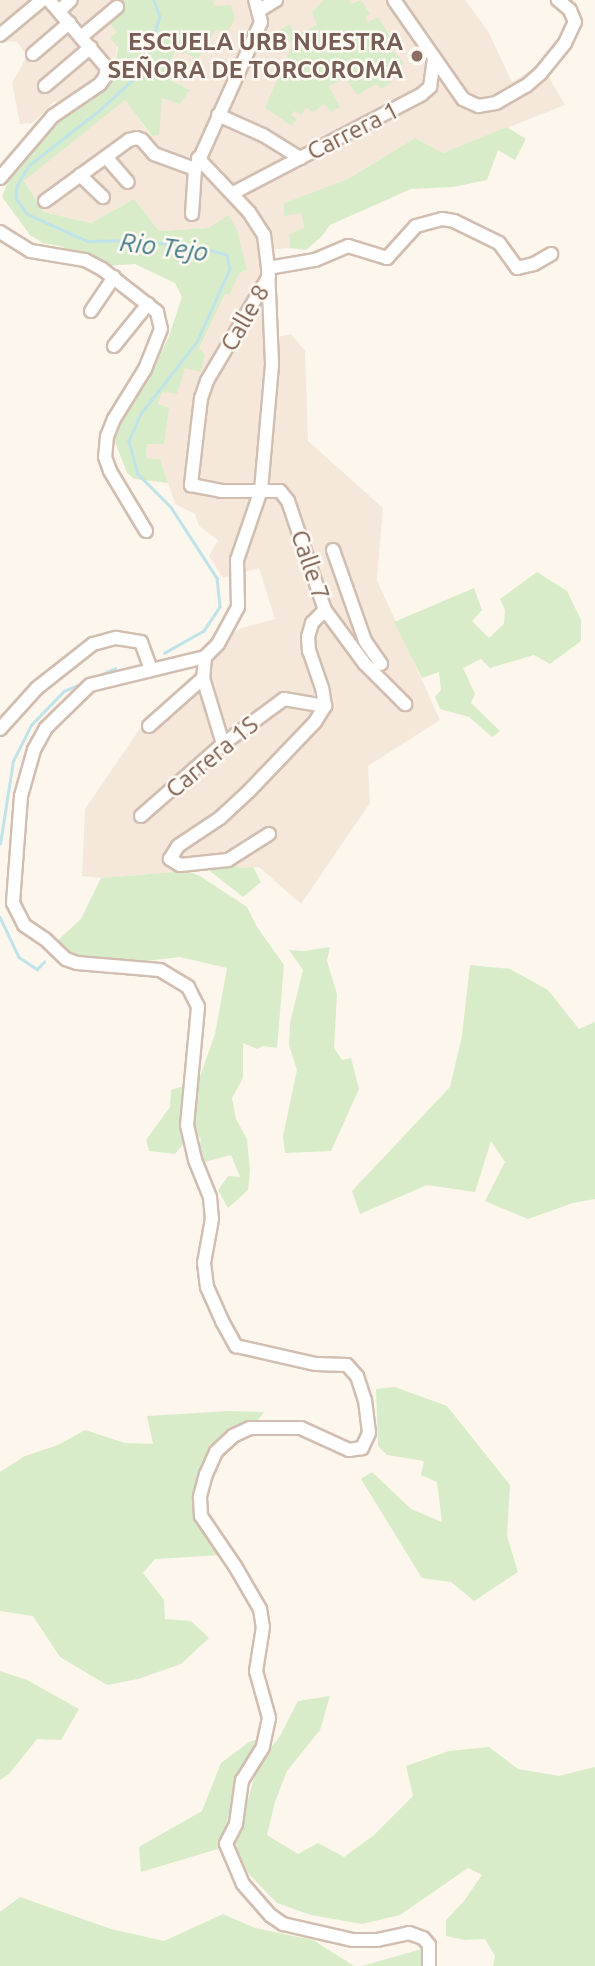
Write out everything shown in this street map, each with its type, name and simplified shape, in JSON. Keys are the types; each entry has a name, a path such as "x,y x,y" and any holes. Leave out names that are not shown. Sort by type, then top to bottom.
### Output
{"street":[{"path":"0,34 42,0"},
{"path":"0,178 53,116 100,84 105,77 107,68 49,0"},
{"path":"59,11 71,0"},
{"path":"192,214 196,163 218,115 258,11 276,0"},
{"path":"394,0 463,99 478,106 496,103 540,74 565,43 575,22 570,10 558,0"},
{"path":"81,37 117,6"},
{"path":"33,54 69,23"},
{"path":"45,86 91,47"},
{"name":"Carrera 1","path":"233,193 422,94 430,87 434,60"},
{"path":"218,115 263,135 300,158"},
{"path":"45,201 136,138 142,140 154,155 196,163 233,193 264,235 269,272 315,260 348,246 387,258 416,226 442,219 454,221 465,229 499,243 517,268 534,264 551,254"},
{"path":"106,157 128,182"},
{"path":"80,175 103,197"},
{"path":"0,232 31,251 85,260 114,277 157,312 161,329 145,369 114,419 107,436 105,457 110,471 146,531"},
{"name":"Calle 8","path":"191,485 201,398 207,381 269,272"},
{"name":"Calle 8","path":"205,657 218,644 238,607 237,560 261,490 272,365 269,272"},
{"path":"91,311 114,277"},
{"path":"114,346 148,304"},
{"name":"Calle 7","path":"191,485 221,491 280,491 288,501 325,610 365,664 405,704"},
{"path":"333,550 365,641 381,664"},
{"path":"270,834 228,860 180,865 170,859 178,846 220,818 250,790 315,722 325,706 323,688 309,651 309,637 312,624 325,610"},
{"path":"342,631 365,641"},
{"path":"0,729 37,688 93,644 116,638 141,642 151,669"},
{"path":"223,744 203,678 205,657 90,685 46,728 34,750 21,796 13,903 24,925 45,939 66,959 84,964 160,970 188,986 198,1007 187,1125 195,1160 210,1197 212,1219 204,1263 207,1287 236,1346 316,1364 347,1365 357,1376 365,1400 369,1433 362,1448 349,1450 301,1428 250,1428 233,1436 216,1452 206,1474 200,1497 201,1516 236,1566 260,1609 262,1627 256,1671 269,1718 263,1747 242,1780 236,1824 226,1844 243,1884 270,1915 283,1924 353,1940 377,1940 409,1933 423,1938 429,1945 429,1966"},
{"path":"149,726 203,678"},
{"name":"Carrera 1S","path":"141,816 223,744 284,699 325,706"}],"shaded area":[{"path":"0,0 120,0 123,4 112,81 104,90 64,110 55,101 32,123 20,124 12,83 27,56 17,42 0,41"},
{"path":"213,0 465,0 488,31 512,82 541,64 565,105 443,153 415,138 348,179 284,203 301,213 304,229 289,234 290,248 268,250 274,338 291,334 305,351 308,441 383,508 377,580 440,720 368,766 370,803 301,904 259,867 240,868 230,863 187,871 101,878 82,876 85,809 139,730 196,676 196,659 210,646 242,628 275,619 259,568 223,578 209,556 218,540 199,526 195,514 175,504 160,459 146,458 147,443 164,444 158,404 162,391 199,350 225,294 229,294 240,273 247,270 208,228 159,231 134,199 91,223 44,212 24,181 125,99 151,136 162,98 189,89 163,76 178,49 215,6"}],"green space":[{"path":"120,0 213,0 215,6 231,5 235,18 227,34 216,29 198,59 177,49 163,76 190,90 180,104 162,98 159,135 152,136 125,100 24,181 44,212 91,223 134,199 159,231 208,228 229,215 237,230 247,270 240,273 229,295 225,294 199,349 205,354 201,372 185,368 177,394 162,392 158,404 169,408 164,444 147,444 146,458 160,459 168,483 134,479 127,473 114,439 149,379 169,336 182,297 175,283 135,264 107,266 60,246 43,243 30,235 2,197 12,171 42,140 50,124 64,110 104,90 112,81 118,47 110,38 117,32 106,19 123,5"},
{"path":"324,0 349,0 351,4 361,0 370,14 365,17 368,22 378,17 396,46 392,50 404,63 389,78 392,82 381,89 377,84 357,95 345,78 329,86 340,107 331,112 324,104 314,112 306,108 301,115 294,111 291,115 297,119 292,126 265,108 293,43 288,40 290,36 280,30 289,24 296,35 317,25 312,12"},
{"path":"507,127 526,139 515,160 498,150 487,180 453,187 411,189 330,225 306,250 290,248 289,234 304,228 301,213 284,216 284,203 348,179 415,138 443,153"},
{"path":"537,572 567,591 581,620 581,641 550,664 534,655 490,668 481,659 463,668 475,694 471,703 500,731 492,737 469,717 440,709 435,697 441,690 439,672 422,678 394,622 474,588 482,610 472,621 489,638 504,624 505,610 500,599"},
{"path":"230,863 240,868 253,867 261,882 243,897 206,868"},
{"path":"187,871 200,876 247,907 257,927 284,965 277,1048 263,1046 257,1049 243,1043 243,1078 232,1098 236,1119 247,1139 250,1171 248,1190 228,1208 218,1190 228,1176 240,1177 231,1155 201,1163 198,1154 201,1139 192,1130 192,1099 215,1034 227,968 180,957 138,962 77,960 56,942 81,919 101,878"},
{"path":"330,947 327,961 337,994 334,1048 342,1060 351,1058 359,1089 331,1151 285,1153 283,1136 297,1070 289,1045 290,1023 303,970 289,950"},
{"path":"470,965 510,969 548,990 579,1029 595,1022 595,1199 573,1203 528,1219 485,1201 505,1162 491,1141 475,1192 427,1185 360,1214 352,1191 450,1087 462,1036"},
{"path":"184,1086 188,1138 175,1154 149,1151 146,1140 170,1107 171,1090"},
{"path":"395,1387 447,1406 510,1485 507,1536 518,1572 474,1601 451,1582 422,1578 361,1479 372,1472 411,1509 442,1522 437,1482 421,1475 424,1461 387,1455 378,1446 376,1389"},
{"path":"229,1411 264,1412 255,1424 231,1432 200,1476 194,1498 196,1521 222,1555 155,1559 143,1573 164,1600 165,1619 191,1621 209,1638 181,1664 138,1679 107,1685 60,1657 33,1616 0,1611 0,1472 25,1456 58,1445 85,1430 125,1443 153,1444 147,1416"},
{"path":"0,1671 27,1680 79,1709 61,1740 37,1739 9,1774 0,1780"},
{"path":"330,1696 320,1730 287,1771 275,1802 267,1835 298,1854 318,1843 344,1857 374,1835 413,1796 406,1766 449,1751 489,1747 518,1769 559,1776 595,1767 595,1966 493,1966 495,1956 485,1939 465,1940 446,1936 446,1920 464,1901 482,1875 468,1868 400,1915 362,1924 311,1915 277,1903 241,1866 236,1842 258,1764 280,1736 298,1701"},
{"path":"261,1738 235,1781 234,1800 218,1849 141,1872 139,1847 202,1811 221,1763 249,1742"},
{"path":"20,1897 111,1929 164,1941 223,1914 255,1928 313,1940 354,1966 0,1966 0,1912"},
{"path":"425,1948 423,1966 362,1966"}],"waterway":[{"name":"Rio Tejo","path":"154,0 160,17 142,72 98,112 29,166 17,186 16,198 27,214 87,241 137,240 203,248 227,255 230,269 197,342 141,414 129,441 138,474 171,507 217,578 220,607 204,631 165,653"},
{"path":"93,678 115,668"},
{"path":"0,844 13,761 31,725 64,691 87,681"},
{"path":"0,917 19,957 37,969 44,962"}],"place":[{"name":"ESCUELA URB NUESTRA SEÑORA DE TORCOROMA","path":"417,56"}]}
